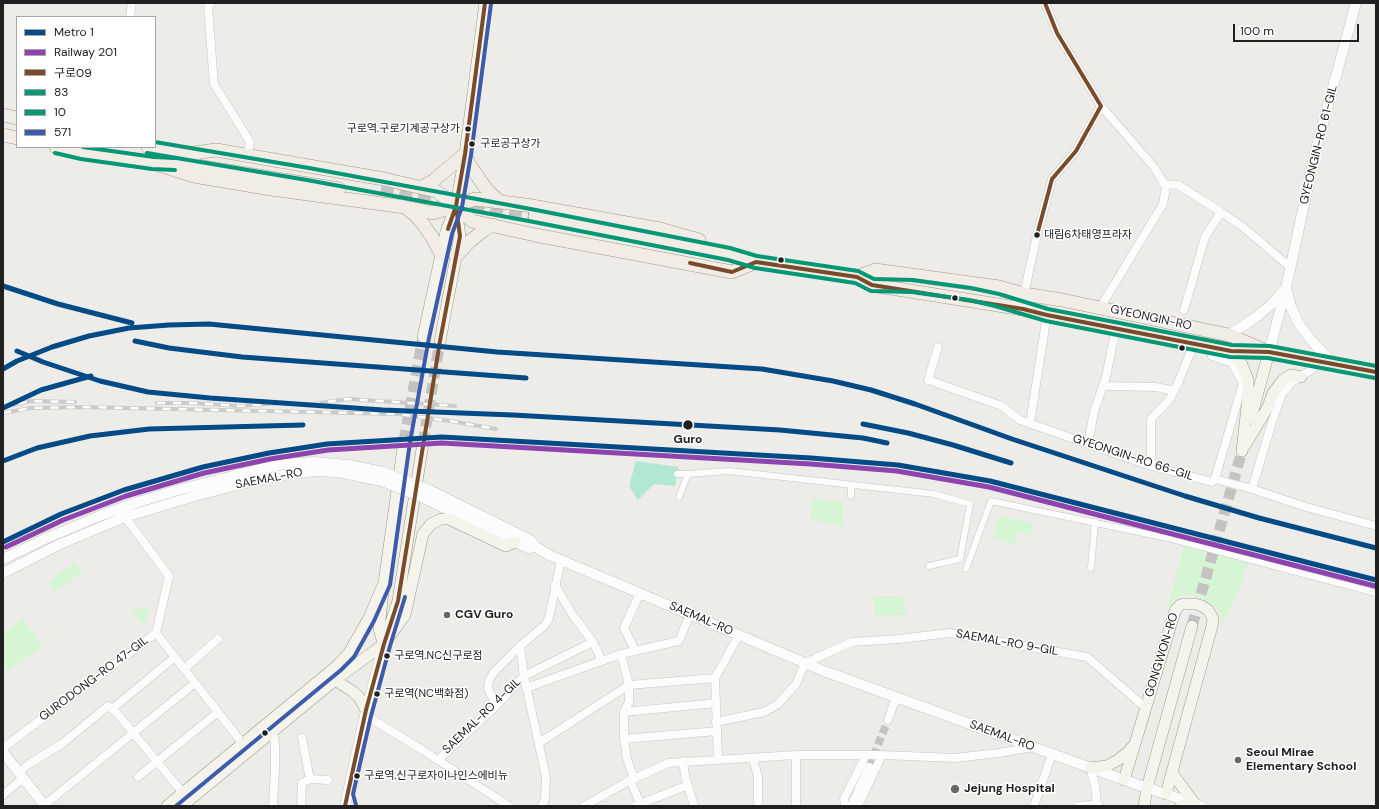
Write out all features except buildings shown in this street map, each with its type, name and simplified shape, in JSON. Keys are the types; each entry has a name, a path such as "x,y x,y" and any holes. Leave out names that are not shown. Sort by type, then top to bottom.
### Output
{"main road":[{"path":"423,336 446,232 456,206 485,3"},
{"path":"3,115 16,118"},
{"path":"3,135 16,138"},
{"path":"64,148 153,164 194,176 216,180 405,207 432,213 475,199 526,205 660,229 729,247 756,262"},
{"path":"153,148 380,192 191,165 153,164"},
{"path":"186,154 216,150 384,179 436,190 472,221 536,236 690,263 732,272 756,262"},
{"path":"422,187 433,181 464,154"},
{"path":"464,154 482,183 500,202"},
{"path":"440,341 460,236 456,206"},
{"path":"405,207 423,224 442,254"},
{"name":"GYEONGIN-RO","path":"534,220 726,262 756,262 857,278 872,285 1023,309 1214,348 1231,351 1269,352 1376,372"},
{"path":"456,256 469,242 493,225"},
{"name":"GYEONGIN-RO","path":"857,278 875,270 1000,288 1229,335 1269,352"},
{"path":"1231,351 1242,365 1248,380 1248,398 1242,451"},
{"path":"1242,451 1269,352"},
{"path":"1242,451 1268,407 1273,393 1283,380 1291,375 1301,376"},
{"path":"384,644 379,628 404,441"},
{"path":"384,644 398,601 423,443"},
{"path":"167,806 243,744 338,673 384,644 405,615 423,534 431,524 441,519 449,519 506,546 515,542"},
{"path":"182,806 273,731 338,673 369,618 384,582"},
{"name":"GONGWON-RO","path":"1124,780 1174,611 1180,605 1184,604 1195,604 1202,606 1211,614 1213,619 1212,626 1166,794"},
{"name":"GONGWON-RO","path":"1144,806 1147,788 1192,626"},
{"path":"338,673 347,687 356,694 366,712"},
{"path":"1090,768 1107,766 1118,760 1128,752 1136,742"},
{"path":"1172,773 1198,805"},
{"name":"GONGWON-RO","path":"1136,806 1147,788"},
{"path":"1181,806 1198,805"}],"street":[{"path":"130,16 132,3"},
{"path":"211,3 208,7 214,84 250,142 247,156"},
{"path":"1045,3 1057,33 1101,106 1154,167 1164,184 1178,184 1221,212 1243,227 1290,267"},
{"name":"GYEONGIN-RO 61-GIL","path":"1269,352 1286,288 1316,149 1356,3"},
{"path":"1023,309 1024,294 1037,235 1052,179 1076,151 1101,106"},
{"name":"GYEONGIN-RO","path":"1100,308 1163,204 1166,187 1164,184"},
{"name":"GYEONGIN-RO","path":"1184,310 1205,237 1221,212"},
{"path":"1229,335 1256,318 1272,304 1286,288"},
{"path":"1252,489 1282,394 1301,376 1328,363 1299,324 1291,307 1286,288"},
{"path":"1030,424 1047,315"},
{"path":"1088,444 1094,412 1106,377 1116,328"},
{"path":"1151,466 1151,419 1170,399 1194,344"},
{"name":"GYEONGIN-RO 66-GIL","path":"938,347 928,380 1002,406 1020,420 1151,466 1212,482 1215,479 1252,489 1306,507 1376,526"},
{"path":"1214,348 1212,356 1232,363 1243,384 1215,479"},
{"path":"1102,386 1156,387 1174,391"},
{"path":"3,560 74,527 138,502 184,488 264,468 284,464 313,462 348,465 383,477"},
{"name":"SAEMAL-RO","path":"3,573 58,545 125,517 198,495 253,481 294,473 316,471 383,477 406,481 515,542 528,548 536,547"},
{"path":"677,474 729,471 934,494 970,504 960,559 928,566"},
{"path":"679,497 688,474"},
{"name":"SAEMAL-RO","path":"383,477 429,495 530,540 536,547 561,560 805,663 896,698 1198,805"},
{"path":"851,485 851,496"},
{"path":"966,569 991,501 1172,539 1376,593"},
{"name":"GURODONG-RO 47-GIL","path":"3,748 156,633 170,576 125,517"},
{"path":"1091,568 1095,522"},
{"path":"496,706 488,688 489,680 494,672 520,646 546,625 549,618 561,560"},
{"path":"555,585 572,614 593,642 602,661"},
{"path":"636,650 624,628 640,593"},
{"path":"526,688 621,654 679,641 690,614"},
{"path":"156,633 243,744"},
{"name":"SAEMAL-RO 9-GIL","path":"805,663 852,642 900,639 950,633 1087,657 1146,708"},
{"path":"718,760 715,678 739,635"},
{"path":"184,669 218,640"},
{"name":"SAEMAL-RO 4-GIL","path":"438,760 496,706 524,676 593,642"},
{"path":"345,806 366,712 384,644"},
{"path":"520,646 526,688 546,777 545,799 542,806"},
{"path":"621,654 629,685 629,702 624,712 624,739 627,759 639,806 688,786"},
{"path":"112,709 175,657"},
{"path":"716,722 764,712 778,704 796,684 805,663"},
{"path":"539,743 629,685 715,678"},
{"path":"3,752 44,806 195,683"},
{"path":"888,720 896,698"},
{"path":"624,712 716,703"},
{"path":"3,795 29,764 63,743 108,706 134,733 183,793"},
{"path":"138,776 218,712"},
{"path":"366,712 509,806"},
{"path":"273,731 276,768 273,806"},
{"path":"624,739 717,731"},
{"path":"302,738 310,779"},
{"path":"584,806 632,779 668,763 796,755 882,755 954,758 999,753 1033,747"},
{"path":"1034,806 1052,754"},
{"path":"796,755 796,806"},
{"path":"845,806 844,799 866,755"},
{"path":"858,806 882,755"},
{"path":"753,758 758,777 758,806"},
{"path":"684,761 685,776 694,806"},
{"path":"851,806 869,767"},
{"path":"1078,806 1098,805 1095,785 1090,768"},
{"path":"301,806 302,783 310,779 328,780"},
{"path":"340,806 347,794"},
{"path":"347,794 350,806"}],"green space":[{"path":"636,461 679,467 675,486 654,484 638,500 629,486"},
{"path":"813,498 843,502 843,527 809,519"},
{"path":"1000,516 1034,524 1031,536 1020,532 1015,546 992,537"},
{"path":"1184,544 1249,560 1240,587 1224,621 1220,621 1221,613 1209,602 1193,595 1182,596 1174,600 1171,607 1168,606"},
{"path":"75,562 83,573 54,592 48,582"},
{"path":"873,596 904,597 906,615 874,616"},
{"path":"149,607 144,626 131,610"},
{"path":"23,618 43,646 9,671 3,662 3,634"}],"tunnel":[{"path":"381,188 451,200"},
{"path":"472,204 535,216"},
{"path":"404,441 423,337"},
{"path":"423,443 440,341"},
{"path":"1192,626 1242,451"},
{"path":"869,767 888,720"}],"railway":[{"path":"312,404 348,399 455,406"},
{"path":"3,407 31,401 75,402"},
{"path":"157,403 193,403 240,406 279,403"},
{"path":"3,413 31,408 82,407 398,414 496,429"}],"metro line":[{"name":"1","path":"3,286 58,304 132,323"},
{"name":"1","path":"3,369 17,361 52,347 89,336 129,328 209,324 497,352 762,369 833,381 871,390 915,404 1012,439 1185,496 1259,518 1376,548"},
{"name":"1","path":"135,341 169,348 242,357 526,378"},
{"name":"1","path":"17,351 43,362 100,381 148,392 210,398 383,410 513,415 780,430 863,438 887,443"},
{"name":"1","path":"3,408 41,390 91,376"},
{"name":"1","path":"863,424 908,433 1011,463"},
{"name":"1","path":"3,461 37,448 90,436 149,429 303,425"},
{"name":"1","path":"3,542 61,514 124,490 203,467 269,453 327,444 442,437 811,458 898,465 990,481 1376,580"}],"rail line":[{"name":"201","path":"6,547 63,520 126,496 204,473 270,459 328,450 442,443 811,464 897,471 989,487 1375,586"}],"transit line":[{"name":"구로09","path":"448,229 456,206 465,154 485,3"},
{"name":"구로09","path":"1037,235 1052,179 1076,151 1101,106 1057,33 1045,3"},
{"name":"571","path":"176,806 341,670 354,657 374,621 390,585 410,442 429,338 452,234 462,207 471,155 491,4"},
{"name":"10","path":"156,142 309,168 536,210 730,248 757,256 858,271 874,279 913,280 971,288 999,294 1048,309 1232,345 1270,346 1376,366"},
{"name":"10","path":"90,148 154,157 175,158"},
{"name":"83","path":"55,153 81,159 152,169 175,170"},
{"name":"83","path":"147,153 307,180 534,222 728,260 755,268 855,283 871,291 912,292 969,300 1046,321 1230,357 1268,358 1375,378"},
{"name":"구로09","path":"345,806 366,710 384,644 398,601 440,341 460,236 456,206"},
{"name":"구로09","path":"690,263 732,272 756,262 857,277 872,285 1023,309 1231,351 1269,352 1376,372"},
{"name":"571","path":"356,805 353,794 371,716 405,597"}],"place":[{"name":"구로역.구로기계공구상가","path":"468,129"},
{"name":"구로공구상가","path":"472,144"},
{"name":"대림6차태영프라자","path":"1037,235"},
{"name":"Guro","path":"688,425"},
{"name":"CGV Guro","path":"447,615"},
{"name":"구로역.NC신구로점","path":"387,656"},
{"name":"구로역(NC백화점)","path":"377,694"},
{"name":"Seoul Mirae Elementary School","path":"1238,760"},
{"name":"구로역.신구로자이나인스에비뉴","path":"357,776"},
{"name":"Jejung Hospital","path":"955,789"}]}
